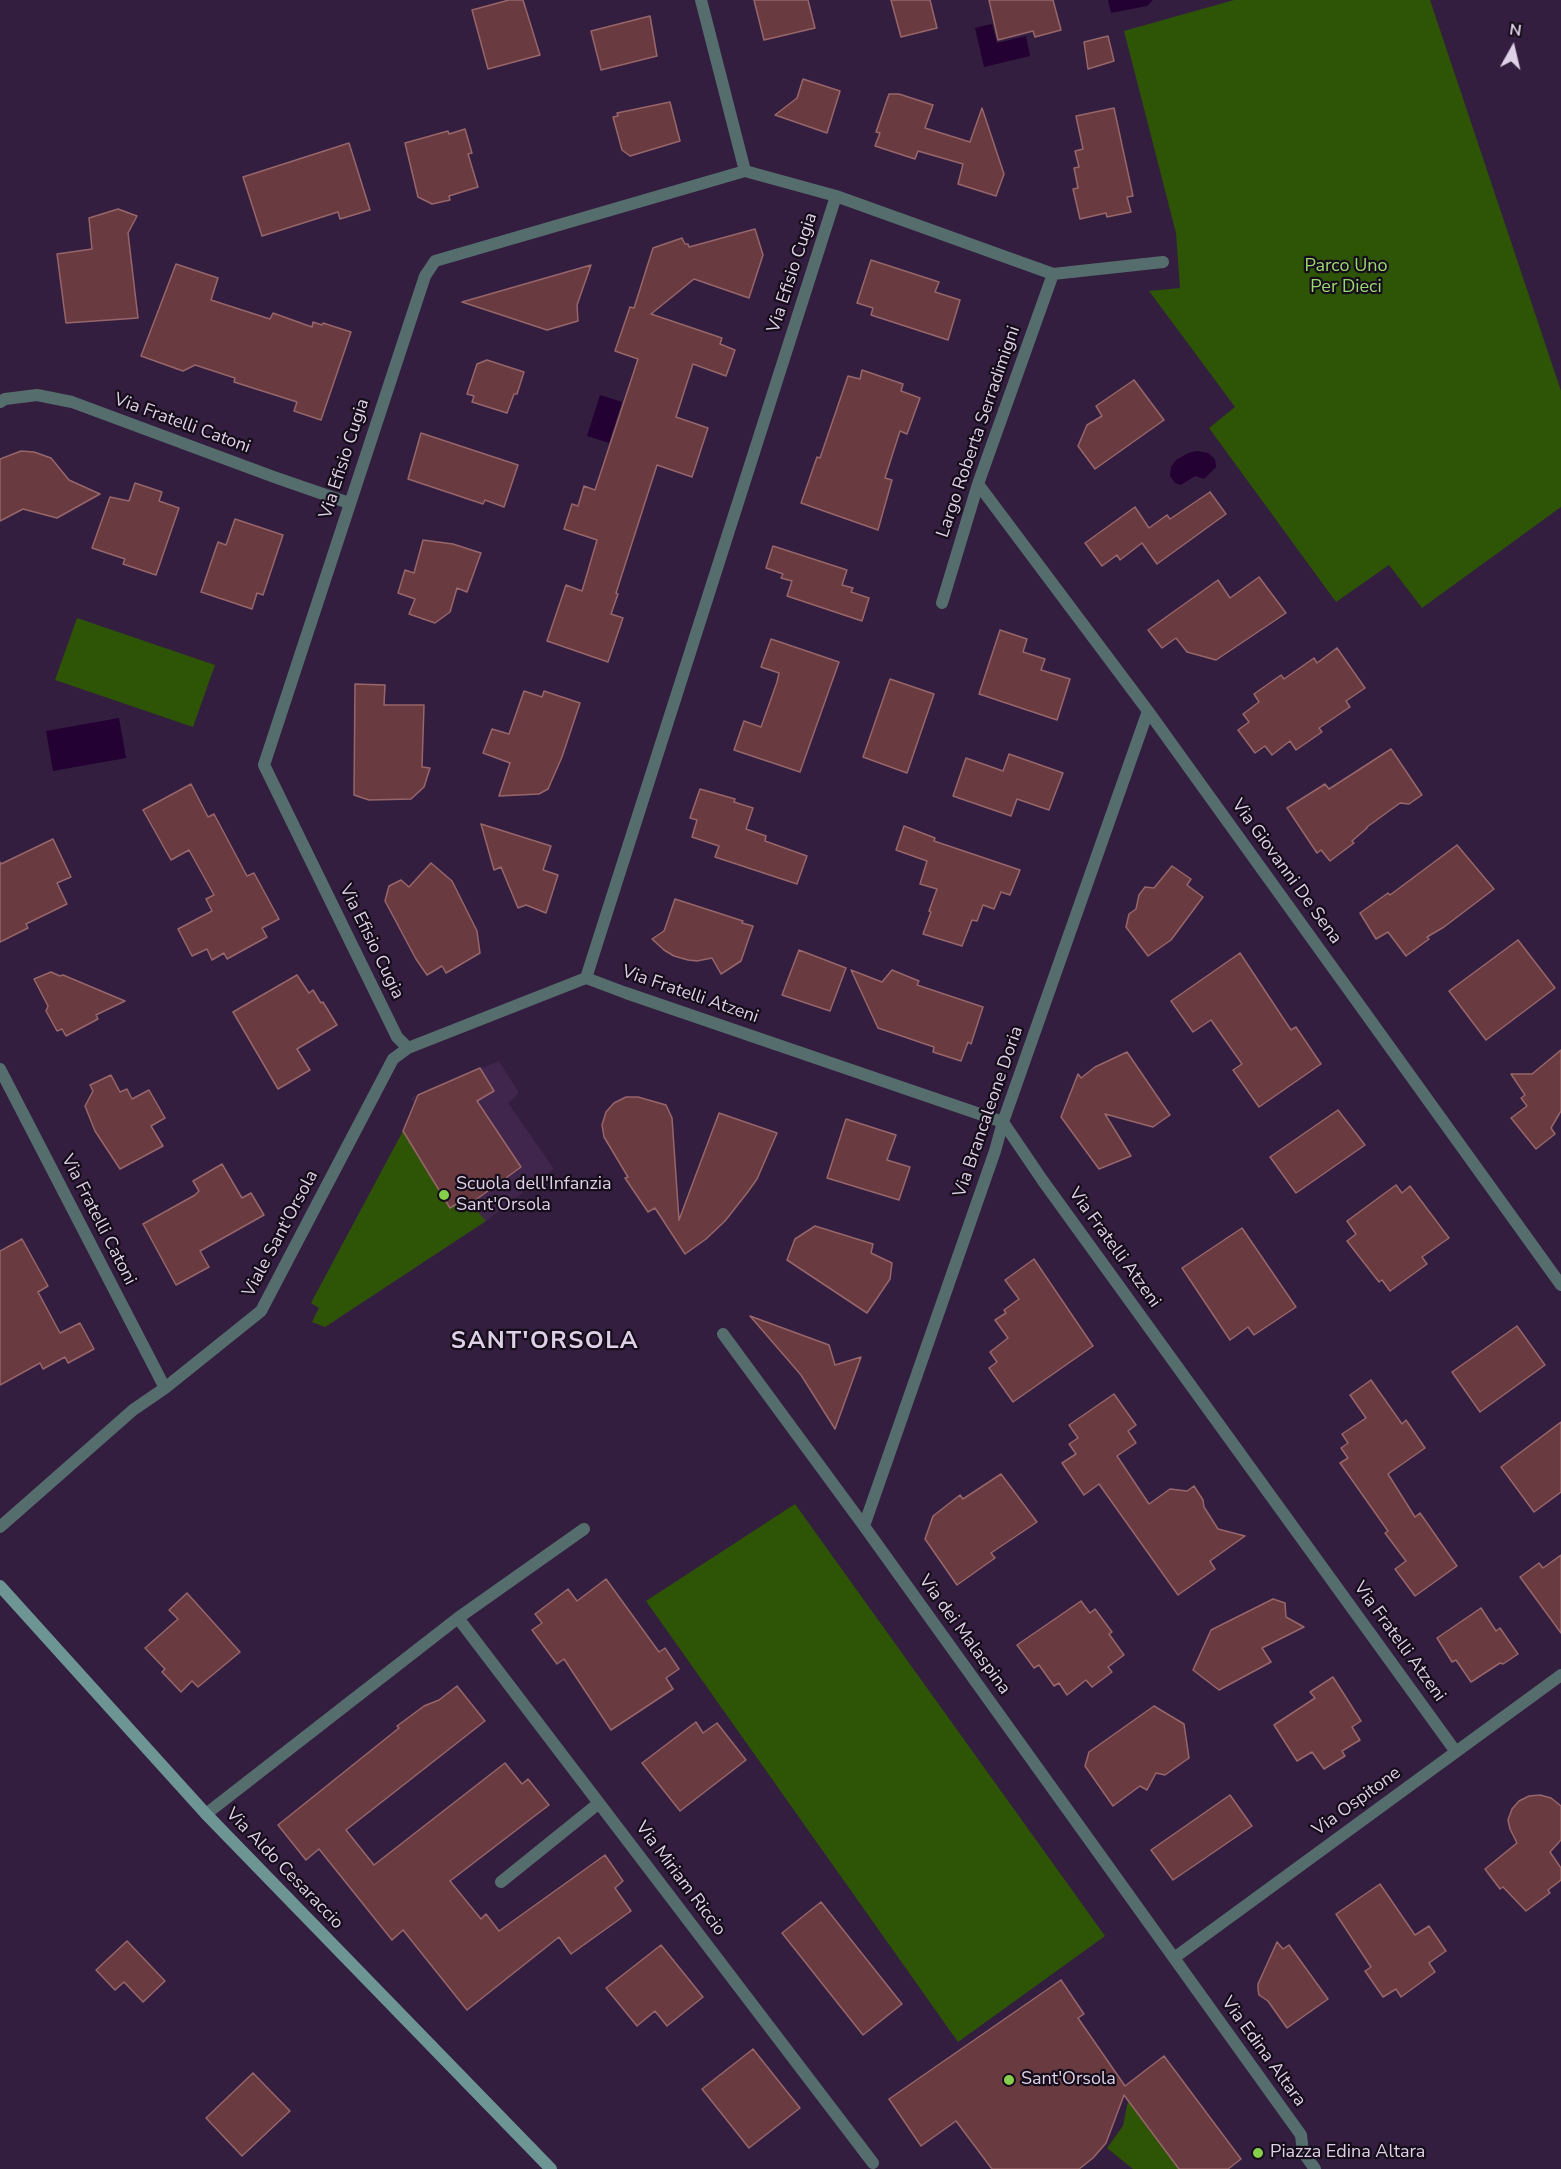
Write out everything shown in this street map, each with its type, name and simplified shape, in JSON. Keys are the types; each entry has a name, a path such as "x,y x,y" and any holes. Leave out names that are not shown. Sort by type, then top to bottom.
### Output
{"street":[{"path":"701,0 746,171"},
{"name":"Via Efisio Cugia","path":"408,1048 397,1037 264,765 425,276 435,261 746,171 836,196 1053,274 1163,262"},
{"name":"Via Efisio Cugia","path":"586,978 836,196"},
{"name":"Largo Roberta Serradimigni","path":"942,603 978,484 1053,274"},
{"name":"Via Fratelli Catoni","path":"0,402 5,399 37,394 72,402 349,503"},
{"name":"Via Giovanni De Sena","path":"978,484 1148,711 1561,1285"},
{"name":"Via Brancaleone Doria","path":"864,1526 1148,711"},
{"name":"Viale Sant'Orsola","path":"0,1527 133,1410 165,1388 261,1311 393,1059 408,1048 586,978"},
{"name":"Via Fratelli Atzeni","path":"586,978 1003,1122 1057,1201 1456,1752"},
{"name":"Via Fratelli Catoni","path":"0,1069 165,1388"},
{"name":"Via dei Malaspina","path":"723,1334 864,1526 1174,1958"},
{"path":"206,1814 458,1618 584,1529"},
{"name":"Via Aldo Cesaraccio","path":"0,1586 206,1814 551,2169"},
{"name":"Via Miriam Riccio","path":"458,1618 873,2163"},
{"name":"Via Ospitone","path":"1174,1958 1561,1675"},
{"path":"501,1882 599,1803"},
{"name":"Via Edina Altara","path":"1174,1958 1300,2135 1303,2152 1315,2169"}],"shaded area":[{"path":"1108,0 1153,0 1147,6 1111,13"},
{"path":"992,24 997,43 1026,36 1030,56 984,67 975,28"},
{"path":"600,395 622,402 609,443 587,436"},
{"path":"1197,451 1208,453 1215,459 1216,467 1204,479 1195,476 1181,485 1175,483 1170,476 1171,467 1176,460"},
{"path":"119,718 126,758 53,771 46,731"},
{"name":"Scuola dell'Infanzia Sant'Orsola","path":"499,1061 519,1093 508,1103 554,1169 486,1221 325,1327 312,1322 319,1308 311,1303 411,1113 419,1112 411,1098"}],"green space":[{"name":"Parco Uno Per Dieci","path":"1234,0 1430,0 1561,391 1561,507 1422,608 1389,565 1336,602 1209,428 1235,407 1149,291 1180,288 1176,233 1124,31"},
{"path":"77,618 215,665 193,727 55,680"},
{"path":"403,1131 450,1207 466,1198 486,1221 325,1327 312,1322 319,1308 311,1303"},
{"path":"795,1504 1105,1936 958,2042 646,1601"},
{"path":"1128,2101 1179,2169 1133,2169 1107,2148 1123,2126"}],"building":[{"path":"509,0 523,0 540,55 488,69 472,10"},
{"path":"754,0 808,0 815,28 764,40"},
{"path":"891,0 930,0 937,28 901,37"},
{"path":"989,0 1053,0 1061,30 1035,37 1033,31 998,40"},
{"path":"650,16 657,56 601,70 591,31"},
{"path":"1108,36 1114,61 1088,69 1084,42"},
{"path":"803,79 840,91 827,133 775,115 797,98"},
{"path":"889,94 899,94 933,105 925,128 970,142 982,108 1004,174 996,196 958,184 963,164 918,151 915,159 875,146 880,133 876,132"},
{"path":"670,102 680,141 630,156 622,150 613,117 618,116 617,113"},
{"path":"1114,108 1133,196 1127,197 1131,212 1107,217 1106,213 1080,219 1073,189 1078,188 1074,168 1079,167 1075,151 1083,149 1076,116"},
{"path":"465,129 472,153 468,154 478,187 449,196 450,200 432,204 418,197 405,143 448,131 449,134"},
{"path":"349,143 370,210 340,219 338,212 262,236 243,177"},
{"path":"118,209 137,216 128,233 138,318 66,323 57,254 92,249 89,218"},
{"path":"755,229 763,255 749,298 694,279 651,314 722,338 720,344 735,350 726,376 693,364 676,417 708,428 692,477 657,465 616,593 618,594 611,614 623,618 608,662 547,641 566,585 582,591 597,540 564,529 572,504 578,506 584,486 595,490 638,359 615,351 630,307 634,308 653,248 682,238 689,247"},
{"path":"871,260 939,282 935,292 960,300 948,340 871,315 873,308 857,303"},
{"path":"176,264 218,278 211,300 270,319 273,313 312,327 313,322 322,325 323,323 351,332 321,420 294,411 297,402 234,382 235,378 195,365 183,371 141,356"},
{"path":"591,265 577,305 578,321 547,330 462,302"},
{"path":"487,360 524,372 517,394 514,394 507,413 472,402 474,396 467,394 477,364"},
{"path":"862,370 903,384 901,391 920,398 907,434 900,431 885,478 892,480 878,530 801,503 817,457 820,458 848,376 860,379"},
{"path":"1134,380 1164,420 1095,469 1078,446 1087,425 1102,416 1096,406"},
{"path":"421,433 518,465 504,507 485,500 483,504 408,479"},
{"path":"21,451 34,452 51,458 69,480 100,494 57,518 23,509 0,521 0,459"},
{"path":"135,483 162,492 159,501 179,508 156,575 123,564 125,559 92,548 110,497 129,501"},
{"path":"1210,492 1226,514 1157,564 1142,543 1120,560 1117,555 1102,566 1085,543 1135,507 1149,528 1167,515 1170,519"},
{"path":"235,519 283,535 263,595 257,593 252,609 201,592 218,542 226,545"},
{"path":"423,540 453,544 481,553 467,592 457,588 450,612 435,623 409,614 415,599 398,593 405,570 414,573"},
{"path":"773,546 847,570 842,585 853,588 851,592 869,598 862,621 787,596 792,581 781,578 783,574 766,568"},
{"path":"1259,577 1286,613 1216,660 1187,652 1176,638 1162,648 1148,630 1218,580 1230,598"},
{"path":"1000,630 1027,639 1023,652 1045,659 1041,670 1070,679 1057,720 979,694"},
{"path":"771,639 839,662 800,772 734,750 744,721 761,727 777,682 779,673 761,667"},
{"path":"1337,648 1365,688 1346,701 1350,707 1319,728 1322,732 1296,750 1290,741 1272,755 1265,746 1255,753 1238,730 1249,722 1243,714 1259,702 1254,694 1281,675 1284,679 1314,658 1317,663"},
{"path":"890,679 934,694 907,773 863,757"},
{"path":"355,684 385,685 384,705 424,705 422,767 430,768 424,787 411,799 369,800 354,795"},
{"path":"524,691 542,697 544,691 580,703 562,757 548,789 539,794 499,796 510,763 483,753 492,729 509,734"},
{"path":"1391,749 1422,795 1409,804 1400,803 1367,827 1352,841 1354,843 1330,861 1321,850 1317,853 1287,808 1325,784 1329,789"},
{"path":"1009,754 1063,773 1049,810 1017,799 1011,816 953,796 966,758 1003,771"},
{"path":"191,784 208,817 214,814 247,876 254,873 279,919 262,928 267,937 227,959 224,953 212,960 207,949 192,956 178,929 212,911 206,899 214,895 189,850 171,860 143,810"},
{"path":"700,789 735,799 734,802 753,808 746,829 766,836 765,841 807,856 797,884 715,857 719,846 692,837 697,820 690,818"},
{"path":"481,824 551,846 543,870 558,875 546,913 526,905 518,908 501,867 494,870"},
{"path":"904,826 935,838 934,841 1020,870 1010,895 1001,892 994,909 983,905 977,921 972,920 962,946 923,934 937,889 920,884 927,861 896,850"},
{"path":"53,839 71,877 57,883 67,904 26,924 28,928 0,942 0,862 1,864"},
{"path":"1457,845 1494,889 1427,937 1429,939 1406,956 1388,932 1376,939 1360,913 1388,893 1390,895"},
{"path":"431,863 452,881 477,931 480,953 446,973 442,966 427,975 385,901 389,886 401,880 409,887"},
{"path":"1172,866 1191,879 1187,885 1203,897 1171,940 1148,956 1126,927 1129,914 1136,909 1139,895 1145,887 1154,888"},
{"path":"675,899 753,926 741,961 721,974 712,958 697,961 674,956 652,939 664,931"},
{"path":"1518,940 1555,988 1486,1040 1449,991"},
{"path":"799,950 846,968 830,1011 782,995"},
{"path":"1240,953 1291,1030 1296,1027 1321,1064 1259,1107 1233,1070 1242,1064 1211,1020 1193,1032 1171,1001"},
{"path":"851,970 882,982 892,970 919,981 917,985 983,1007 971,1044 968,1042 961,1061 933,1052 934,1047 878,1028"},
{"path":"51,972 125,1001 96,1015 98,1019 66,1036 62,1029 57,1031 46,1011 48,1006 34,979"},
{"path":"297,975 309,993 313,990 321,1003 323,1002 337,1025 297,1049 310,1070 278,1089 233,1012"},
{"path":"1561,1050 1561,1111 1551,1128 1555,1134 1536,1149 1511,1118 1527,1106 1521,1098 1525,1095 1511,1074 1532,1074"},
{"path":"1127,1052 1170,1115 1153,1127 1105,1114 1131,1156 1099,1169 1061,1117 1078,1074 1081,1078 1095,1067"},
{"path":"480,1068 494,1091 477,1101 521,1167 470,1204 466,1198 450,1208 403,1131 418,1095"},
{"path":"111,1075 120,1092 127,1089 132,1099 149,1090 165,1118 151,1126 163,1146 120,1169 95,1131 85,1106 93,1091 90,1085"},
{"path":"626,1097 638,1097 666,1105 672,1118 679,1220 719,1113 777,1133 757,1179 747,1193 725,1221 685,1254 655,1208 648,1212 625,1178 628,1177 604,1137 602,1125 606,1112 614,1103"},
{"path":"1338,1110 1365,1145 1296,1193 1270,1157"},
{"path":"846,1119 896,1135 887,1160 910,1167 899,1200 827,1178"},
{"path":"222,1164 242,1198 251,1193 264,1215 200,1251 209,1267 176,1285 143,1224 195,1195 199,1191 193,1181"},
{"path":"1396,1185 1402,1193 1410,1186 1449,1238 1422,1257 1427,1264 1390,1291 1382,1280 1379,1282 1347,1241 1356,1234 1347,1221"},
{"path":"815,1226 873,1244 871,1253 892,1263 890,1279 867,1313 787,1260 795,1239"},
{"path":"1242,1228 1296,1307 1254,1335 1248,1327 1230,1340 1182,1268"},
{"path":"22,1239 48,1286 38,1292 60,1333 80,1323 94,1349 68,1363 65,1357 43,1369 40,1363 0,1385 0,1251"},
{"path":"1034,1259 1093,1346 1013,1402 989,1368 997,1362 990,1352 1008,1338 995,1320 1006,1313 1004,1310 1019,1299 1005,1280"},
{"path":"750,1316 829,1345 835,1365 861,1357 835,1429 801,1375"},
{"path":"1517,1326 1545,1365 1480,1412 1452,1372"},
{"path":"1371,1380 1402,1424 1406,1420 1425,1448 1388,1474 1415,1517 1420,1513 1457,1566 1415,1596 1395,1569 1406,1561 1385,1533 1388,1531 1340,1463 1348,1458 1341,1448 1348,1443 1342,1434 1366,1418 1350,1395"},
{"path":"1114,1394 1136,1425 1128,1431 1136,1443 1117,1456 1149,1504 1170,1489 1187,1491 1194,1486 1218,1529 1245,1536 1210,1561 1215,1569 1178,1595 1099,1484 1084,1495 1062,1463 1076,1454 1069,1444 1078,1438 1069,1425"},
{"path":"1561,1422 1561,1492 1534,1512 1501,1467"},
{"path":"1001,1474 1037,1522 991,1553 995,1558 957,1585 925,1539 933,1516 960,1495 963,1499"},
{"path":"1561,1555 1561,1633 1520,1577 1539,1563 1543,1568"},
{"path":"606,1579 659,1652 665,1648 679,1669 666,1678 673,1689 611,1730 564,1659 557,1664 532,1630 542,1623 535,1614 568,1589 577,1601"},
{"path":"187,1593 240,1652 198,1687 192,1681 181,1692 162,1672 165,1669 145,1648 178,1619 169,1610"},
{"path":"1273,1599 1285,1603 1286,1617 1304,1627 1262,1648 1271,1662 1219,1690 1193,1670 1211,1630"},
{"path":"1081,1601 1090,1613 1095,1609 1112,1632 1109,1634 1124,1655 1108,1667 1112,1672 1092,1687 1086,1680 1067,1695 1059,1683 1054,1686 1039,1665 1034,1668 1017,1645"},
{"path":"1481,1608 1496,1631 1500,1628 1518,1654 1471,1682 1456,1660 1452,1662 1437,1638"},
{"path":"1333,1677 1361,1721 1352,1727 1360,1740 1342,1751 1345,1756 1324,1769 1312,1752 1297,1761 1274,1725 1315,1698 1310,1692"},
{"path":"457,1686 485,1721 346,1830 374,1865 505,1763 522,1784 528,1779 549,1805 450,1881 481,1919 486,1914 499,1931 605,1855 623,1881 615,1888 631,1911 571,1954 559,1937 467,2010 403,1930 392,1940 319,1849 306,1860 278,1825 399,1728 397,1726"},
{"path":"1154,1706 1184,1724 1189,1758 1165,1775 1156,1773 1147,1790 1140,1786 1113,1806 1085,1766 1089,1752"},
{"path":"696,1722 703,1733 717,1723 746,1760 680,1811 642,1763"},
{"path":"1230,1795 1252,1826 1173,1880 1151,1850"},
{"path":"1540,1795 1551,1798 1561,1806 1561,1840 1550,1852 1561,1868 1561,1880 1548,1890 1550,1893 1526,1911 1503,1887 1500,1889 1485,1869 1517,1843 1508,1820 1512,1809 1519,1801 1529,1796"},
{"path":"1380,1884 1415,1935 1429,1926 1446,1951 1429,1963 1435,1972 1401,1997 1396,1989 1383,1997 1365,1971 1371,1967 1336,1914"},
{"path":"821,1902 902,2004 863,2035 782,1933"},
{"path":"127,1941 165,1981 143,2002 124,1982 115,1990 96,1970"},
{"path":"1277,1942 1283,1949 1289,1945 1328,1999 1287,2028 1268,2001 1259,1995 1258,1989 1258,1984"},
{"path":"661,1945 703,1997 667,2026 655,2011 637,2026 606,1988"},
{"name":"Sant'Orsola","path":"1061,1980 1084,2014 1078,2018 1125,2086 1164,2056 1241,2159 1228,2169 1179,2169 1124,2095 1106,2143 1079,2169 992,2169 956,2121 921,2146 889,2099"},
{"path":"753,2049 800,2108 749,2148 702,2089"},
{"path":"253,2073 290,2111 242,2156 206,2118"}],"place":[{"name":"Scuola dell'Infanzia Sant'Orsola","path":"444,1195"},
{"name":"Sant'Orsola","path":"1009,2080"},
{"name":"Piazza Edina Altara","path":"1258,2153"}],"district":[{"name":"SANT'ORSOLA","path":"545,1342"}]}
